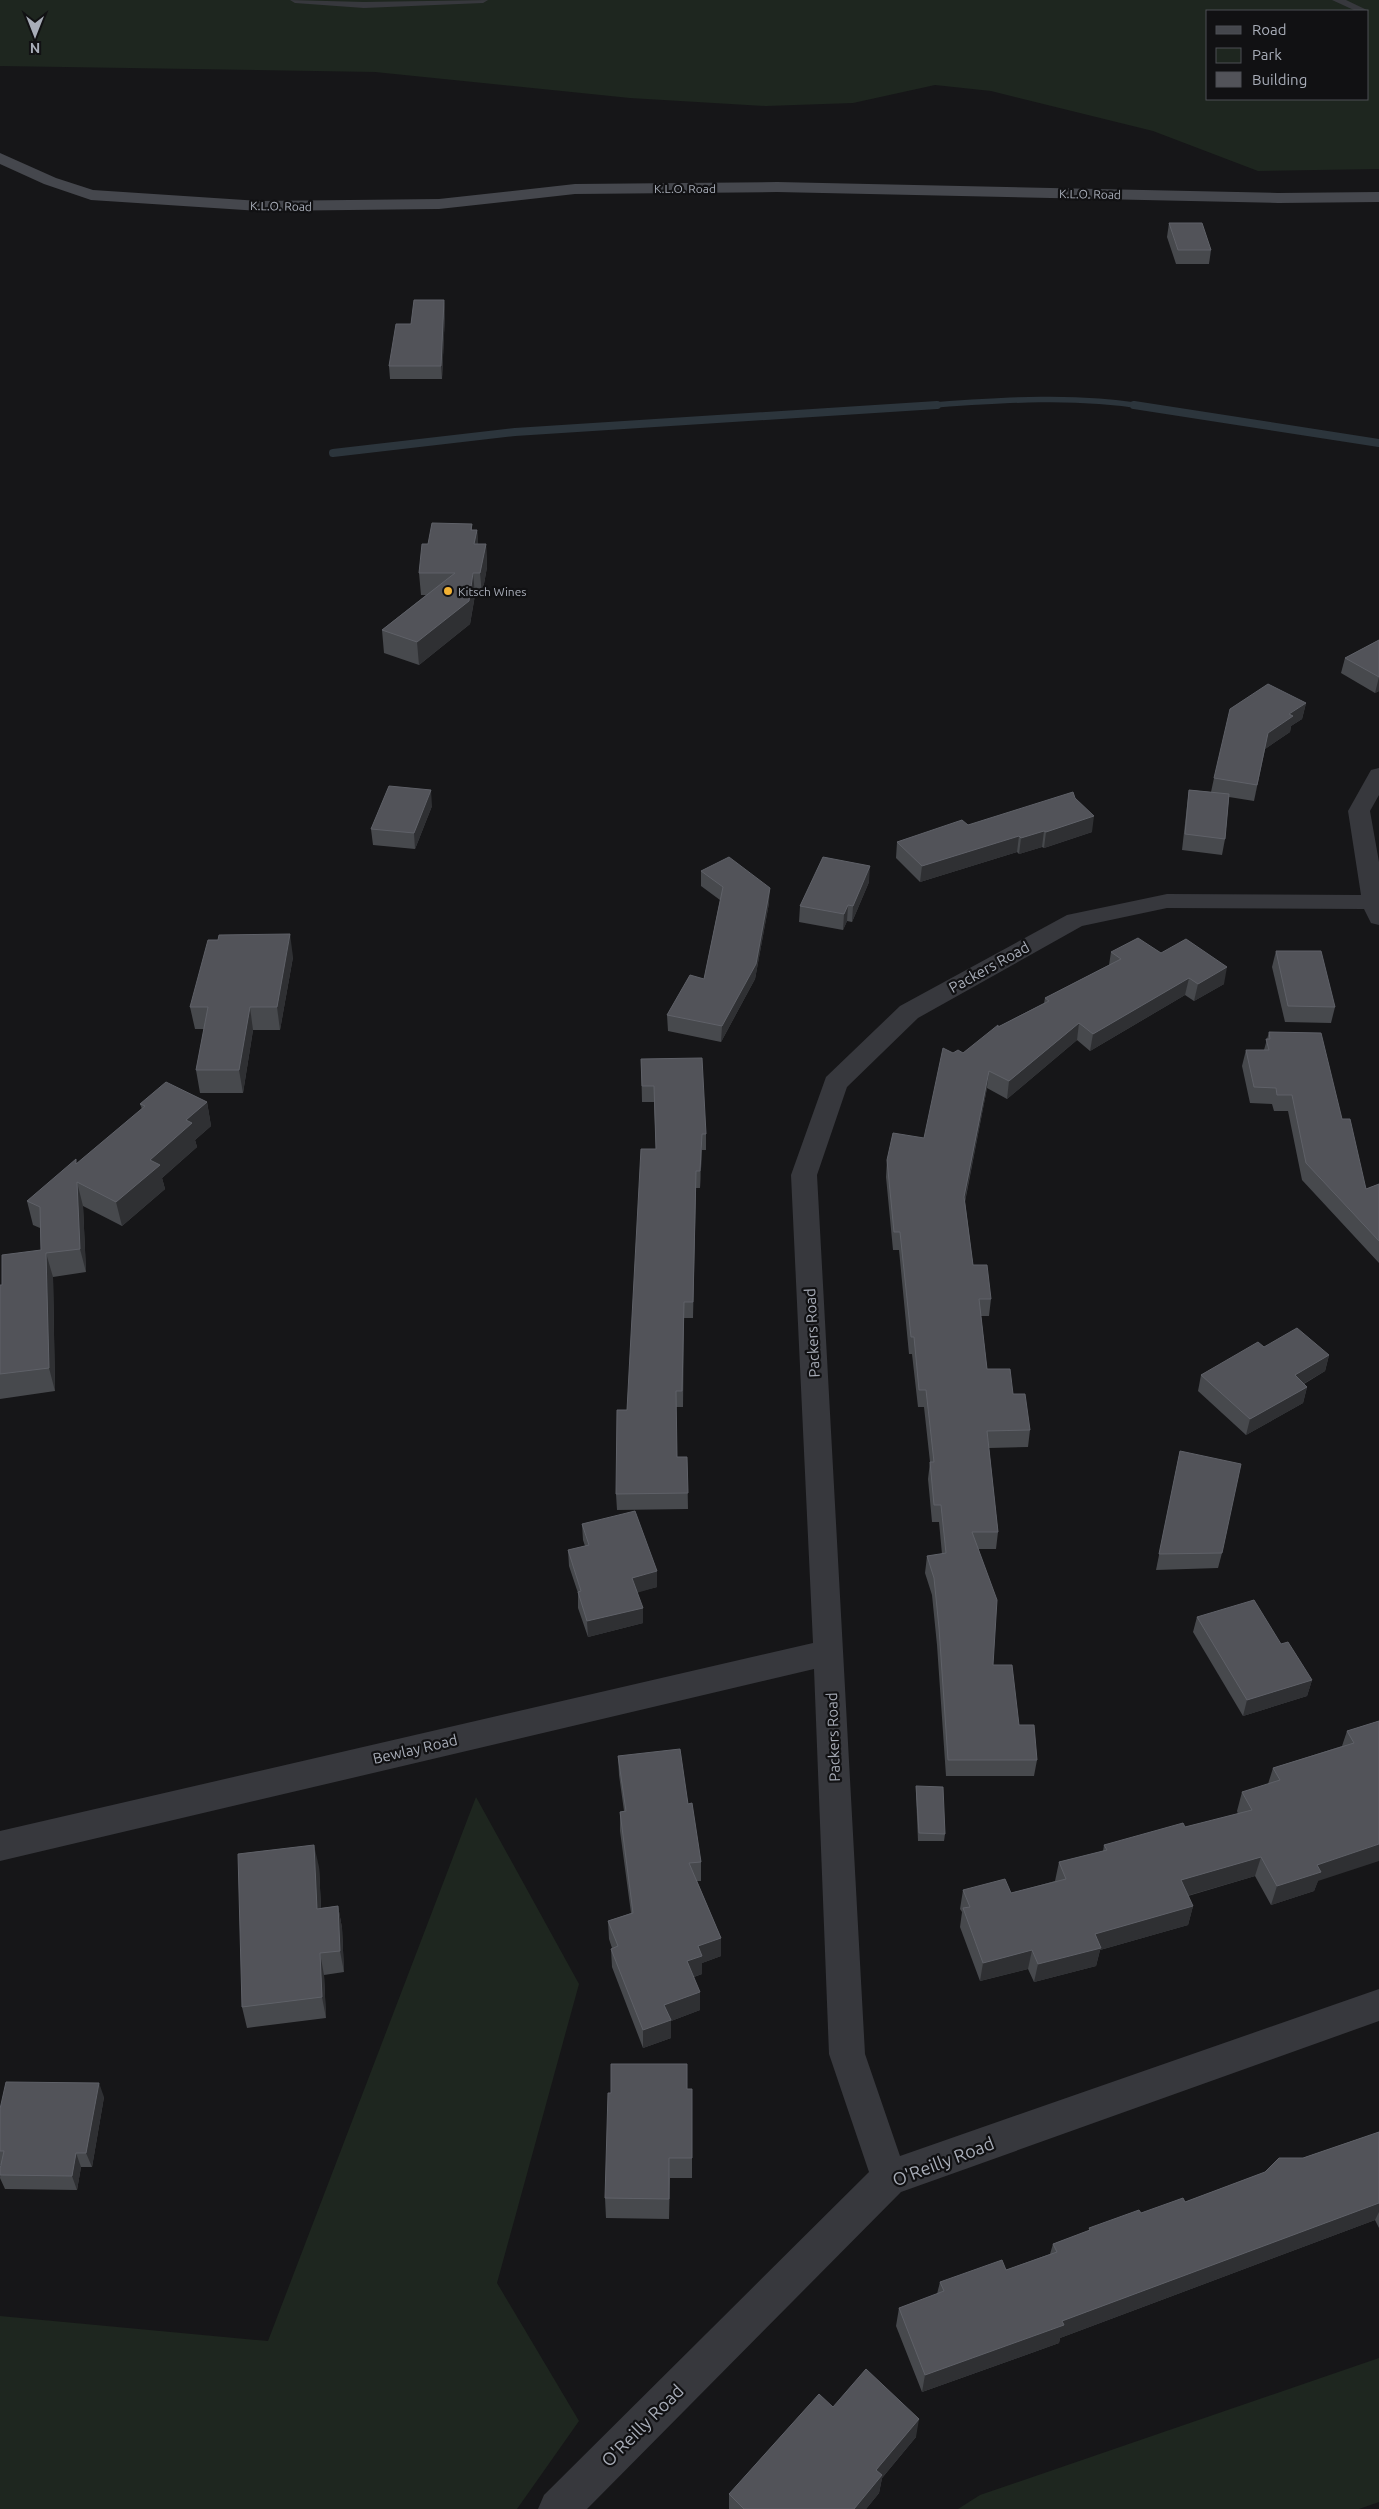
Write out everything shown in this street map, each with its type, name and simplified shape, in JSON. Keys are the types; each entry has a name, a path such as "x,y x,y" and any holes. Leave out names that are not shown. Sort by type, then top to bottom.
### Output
{"main road":[{"name":"K.L.O. Road","path":"0,158 50,181 91,195 260,206 439,204 575,189 777,187 1268,198 1379,198"}],"street":[{"path":"1377,908 1359,811 1379,775"},
{"name":"Packers Road","path":"890,2178 846,2054 829,1652 804,1175 835,1083 909,1012 1075,920 1166,901 1377,908"},
{"name":"Bewlay Road","path":"0,1846 829,1652"},
{"name":"O'Reilly Road","path":"558,2509 890,2178 1379,2005"}],"lane":[{"path":"296,0 364,5 483,0"},
{"path":"1338,0 1362,10"}],"green space":[{"path":"0,0 1379,0 1379,169 1258,171 1153,131 991,91 935,85 853,103 766,106 630,98 375,72 0,66"},
{"path":"476,1797 579,1984 497,2283 579,2421 517,2509 0,2509 0,2316 268,2341"},
{"path":"1379,2358 1379,2502 1359,2509 958,2509 980,2495"}],"building":[{"path":"1169,223 1202,223 1211,250 1178,250"},
{"path":"414,300 444,300 441,366 389,366 396,324 411,324"},
{"path":"432,523 472,524 471,530 477,530 474,544 486,544 480,573 473,573 469,601 417,642 382,630 455,573 419,573 422,544 428,544"},
{"path":"1379,640 1379,677 1345,658"},
{"path":"1268,684 1306,703 1289,714 1293,716 1268,733 1257,785 1214,778 1230,709"},
{"path":"389,786 431,790 414,833 371,829"},
{"path":"1189,790 1229,794 1225,839 1185,834"},
{"path":"1073,792 1075,798 1094,816 1046,832 1021,838 1019,836 922,866 897,842 962,820 968,825"},
{"path":"729,857 770,888 756,964 722,1026 667,1015 690,975 704,979 723,887 701,871"},
{"path":"823,857 870,866 853,906 848,905 844,914 800,906"},
{"path":"290,934 277,1007 250,1007 239,1070 196,1070 208,1007 190,1007 208,940 218,940 219,935"},
{"path":"1138,938 1161,953 1186,939 1227,967 1198,984 1189,978 1093,1034 1079,1023 1009,1081 989,1071 964,1197 973,1265 987,1265 991,1299 979,1299 987,1369 1010,1369 1013,1394 1025,1394 1030,1430 987,1431 998,1532 972,1532 997,1600 993,1665 1012,1665 1019,1725 1034,1725 1037,1760 948,1760 934,1578 927,1556 946,1553 941,1505 934,1505 930,1462 934,1462 926,1390 919,1390 914,1337 911,1337 900,1232 894,1232 887,1160 893,1133 924,1138 943,1048 953,1053 958,1050 963,1053 998,1025 998,1027 1049,1001 1045,998 1121,959 1111,952"},
{"path":"1276,951 1321,951 1335,1007 1288,1006"},
{"path":"1269,1032 1321,1033 1342,1119 1350,1119 1366,1189 1379,1184 1379,1241 1306,1163 1292,1095 1277,1095 1276,1088 1254,1087 1246,1050 1269,1050 1266,1039 1270,1039"},
{"path":"702,1058 706,1134 702,1134 700,1171 696,1171 693,1302 684,1302 682,1391 676,1391 677,1457 687,1457 688,1493 616,1494 617,1410 627,1410 641,1149 656,1149 654,1086 642,1086 641,1059"},
{"path":"166,1082 207,1102 186,1120 192,1123 150,1160 160,1165 116,1202 77,1182 80,1249 46,1253 49,1368 0,1374 2,1255 41,1250 40,1207 27,1201 76,1159 76,1164 145,1106 140,1104"},
{"path":"1297,1328 1329,1355 1295,1375 1307,1387 1250,1419 1201,1375 1258,1342 1264,1347"},
{"path":"1180,1451 1241,1464 1222,1553 1159,1554"},
{"path":"635,1511 657,1571 632,1578 643,1608 587,1621 578,1592 581,1591 568,1550 589,1545 582,1524"},
{"path":"1254,1600 1281,1644 1288,1642 1312,1680 1247,1700 1197,1617"},
{"path":"1379,1721 1379,1844 1317,1865 1321,1872 1277,1886 1261,1857 1181,1880 1193,1906 1095,1934 1101,1948 1038,1964 1032,1950 983,1963 963,1908 970,1907 963,1890 1005,1879 1011,1893 1066,1879 1059,1862 1107,1850 1104,1845 1183,1823 1185,1827 1252,1810 1242,1792 1280,1780 1273,1768 1354,1743 1347,1731"},
{"path":"680,1749 688,1804 692,1803 701,1862 689,1863 721,1938 698,1946 702,1956 687,1961 700,1992 664,2005 671,2020 643,2030 611,1949 618,1946 608,1921 633,1913 620,1812 626,1811 618,1756"},
{"path":"916,1786 943,1787 945,1834 919,1833"},
{"path":"314,1845 317,1909 338,1906 340,1951 320,1953 322,1997 242,2007 238,1854"},
{"path":"611,2064 687,2064 687,2089 692,2089 692,2158 669,2158 669,2199 605,2198 608,2093 611,2093"},
{"path":"6,2082 99,2083 86,2153 76,2153 72,2176 0,2175 4,2151 0,2151 0,2109"},
{"path":"1379,2132 1379,2203 1062,2321 1064,2325 925,2375 899,2308 944,2291 940,2282 1002,2260 1006,2270 1057,2252 1053,2244 1090,2230 1089,2228 1139,2210 1141,2213 1183,2198 1185,2202 1265,2172 1279,2158 1303,2158"},
{"path":"866,2369 919,2419 876,2470 882,2475 854,2509 744,2509 729,2494 819,2394 833,2407"}],"waterway":[{"path":"918,406 1059,399 1114,402 1142,406"},
{"path":"333,453 515,432 937,405"},
{"path":"1134,405 1379,443"}],"place":[{"name":"Kitsch Wines","path":"448,591"}]}
